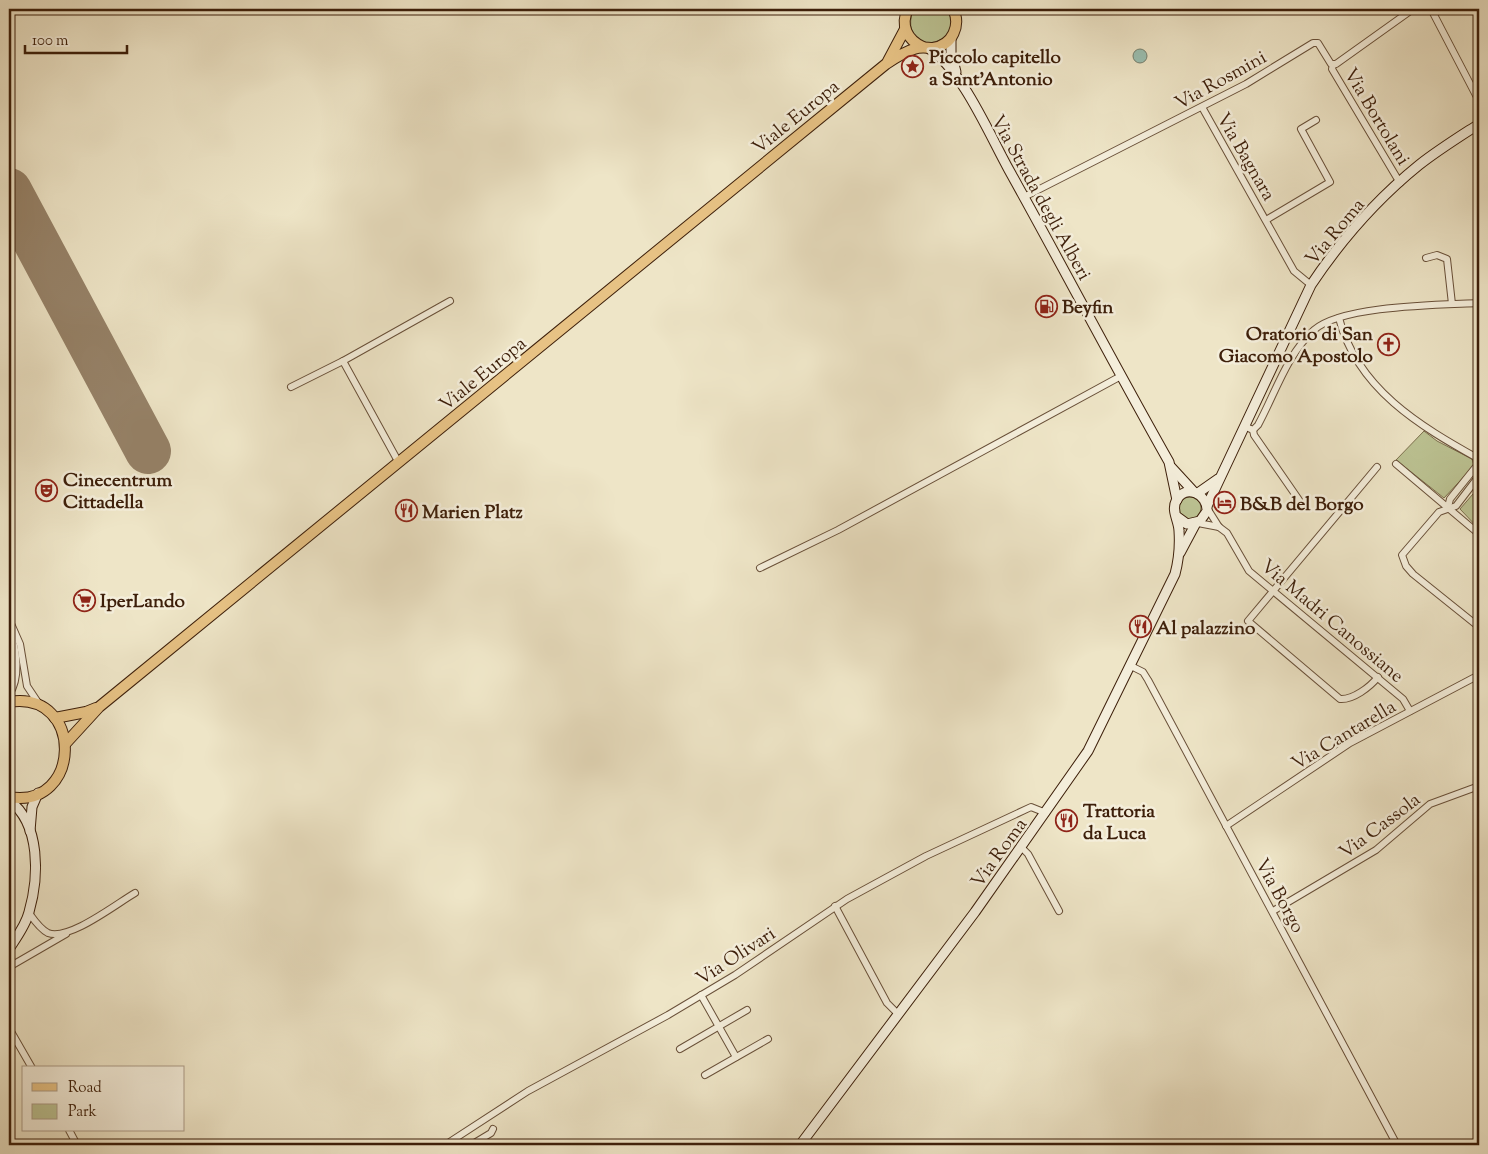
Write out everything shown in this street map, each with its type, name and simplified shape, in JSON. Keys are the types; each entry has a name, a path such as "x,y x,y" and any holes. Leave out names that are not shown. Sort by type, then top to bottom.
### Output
{"main road":[{"name":"Viale Europa","path":"886,64 905,29 904,20 907,9"},
{"path":"953,9 956,24"},
{"path":"951,38 962,9"},
{"path":"905,29 910,39 926,47"},
{"name":"Viale Europa","path":"66,743 99,707 886,64 915,48 943,44 951,38"},
{"name":"Via Strada degli Alberi","path":"951,38 951,53 956,75"},
{"name":"Via Strada degli Alberi","path":"926,47 938,54 956,75 1171,467 1196,493"},
{"name":"Via Roma","path":"800,1145 1046,813 1088,751 1175,574 1180,554 1197,523 1204,517 1220,477 1311,285 1330,256 1352,230 1420,164 1479,124"},
{"name":"Via Strada degli Alberi","path":"1171,467 1176,500"},
{"name":"Via Roma","path":"1180,554 1179,530 1174,508 1176,500 1182,494 1196,493 1220,477"},
{"path":"1196,493 1204,499 1207,507"},
{"path":"1176,516 1183,522 1197,523"},
{"path":"9,702 18,700 41,707 60,725 66,743 65,758 60,773 54,781 38,793 21,798 9,798"},
{"name":"Viale Europa","path":"54,718 86,712 99,707"},
{"path":"30,831 32,807 38,793"},
{"path":"9,798 20,812 30,831 36,858 35,884 29,913 9,949"}],"street":[{"path":"1333,65 1413,9"},
{"path":"1431,9 1479,101"},
{"name":"Via Rosmini","path":"1024,197 1246,84 1313,43 1318,43 1333,65"},
{"name":"Via Bortolani","path":"1333,65 1332,69 1400,183"},
{"name":"Via Bagnara","path":"1202,107 1294,271 1311,285"},
{"name":"Via Bagnara","path":"1266,220 1330,182 1300,128 1316,120"},
{"path":"1426,258 1437,255 1447,259 1452,304"},
{"path":"291,387 343,361 450,301"},
{"path":"1253,430 1261,420 1290,363 1315,329 1328,321 1394,308 1479,303"},
{"path":"1339,318 1345,336 1372,383 1398,408 1414,420 1479,459"},
{"path":"1278,357 1290,363"},
{"path":"343,361 399,463"},
{"path":"760,568 838,530 1121,376"},
{"path":"1244,426 1253,430"},
{"path":"1253,430 1254,435 1299,500"},
{"path":"1448,507 1450,499 1479,463"},
{"path":"1396,464 1479,534"},
{"path":"1377,467 1248,620 1334,695 1345,700 1368,687 1378,677"},
{"path":"1479,476 1456,506 1448,507 1439,512 1418,534 1402,555 1403,560 1413,574 1479,627"},
{"name":"Via Madri Canossiane","path":"1207,507 1220,527 1227,533 1249,570 1404,699 1410,711"},
{"path":"1197,523 1220,527"},
{"path":"9,618 20,644 27,686 41,707"},
{"path":"9,632 14,651 15,682 9,695"},
{"path":"9,664 14,651"},
{"name":"Via Borgo","path":"1131,666 1143,672 1148,680 1398,1145"},
{"name":"Via Cantarella","path":"1226,826 1350,743 1479,675"},
{"name":"Via Cassola","path":"1274,912 1376,850 1430,804 1479,786"},
{"name":"Via Olivari","path":"448,1144 528,1092 735,975 836,906 926,856 1031,807 1046,813"},
{"path":"1021,847 1028,854 1059,911"},
{"path":"9,966 135,893"},
{"path":"836,906 887,1003 898,1014"},
{"path":"29,913 37,925 48,933 66,934"},
{"path":"701,995 736,1057"},
{"path":"680,1049 747,1010"},
{"path":"9,1028 31,1066"},
{"path":"705,1075 768,1039"},
{"path":"471,1145 491,1133 493,1129"},
{"path":"70,1132 77,1145"}],"green space":[{"path":"913,9 947,9 951,22 949,32 942,39 923,42 915,36 911,26"},
{"path":"1424,431 1437,441 1472,459 1474,466 1444,498 1396,460"},
{"path":"1479,487 1479,529 1460,509"},
{"path":"1190,497 1198,500 1201,508 1198,516 1190,519 1182,516 1179,508 1182,500"}],"shaded area":[{"path":"1140,49 1145,51 1147,56 1145,61 1140,63 1135,61 1133,56 1135,51"}],"runway":[{"path":"9,191 148,451"}],"place":[{"name":"Piccolo capitello a Sant'Antonio","path":"913,67"},
{"name":"Beyfin","path":"1046,306"},
{"name":"Oratorio di San Giacomo Apostolo","path":"1389,344"},
{"name":"Cinecentrum Cittadella","path":"47,490"},
{"name":"B&B del Borgo","path":"1224,503"},
{"name":"Marien Platz","path":"406,511"},
{"name":"IperLando","path":"84,600"},
{"name":"Al palazzino","path":"1140,627"},
{"name":"Trattoria da Luca","path":"1067,821"}]}
